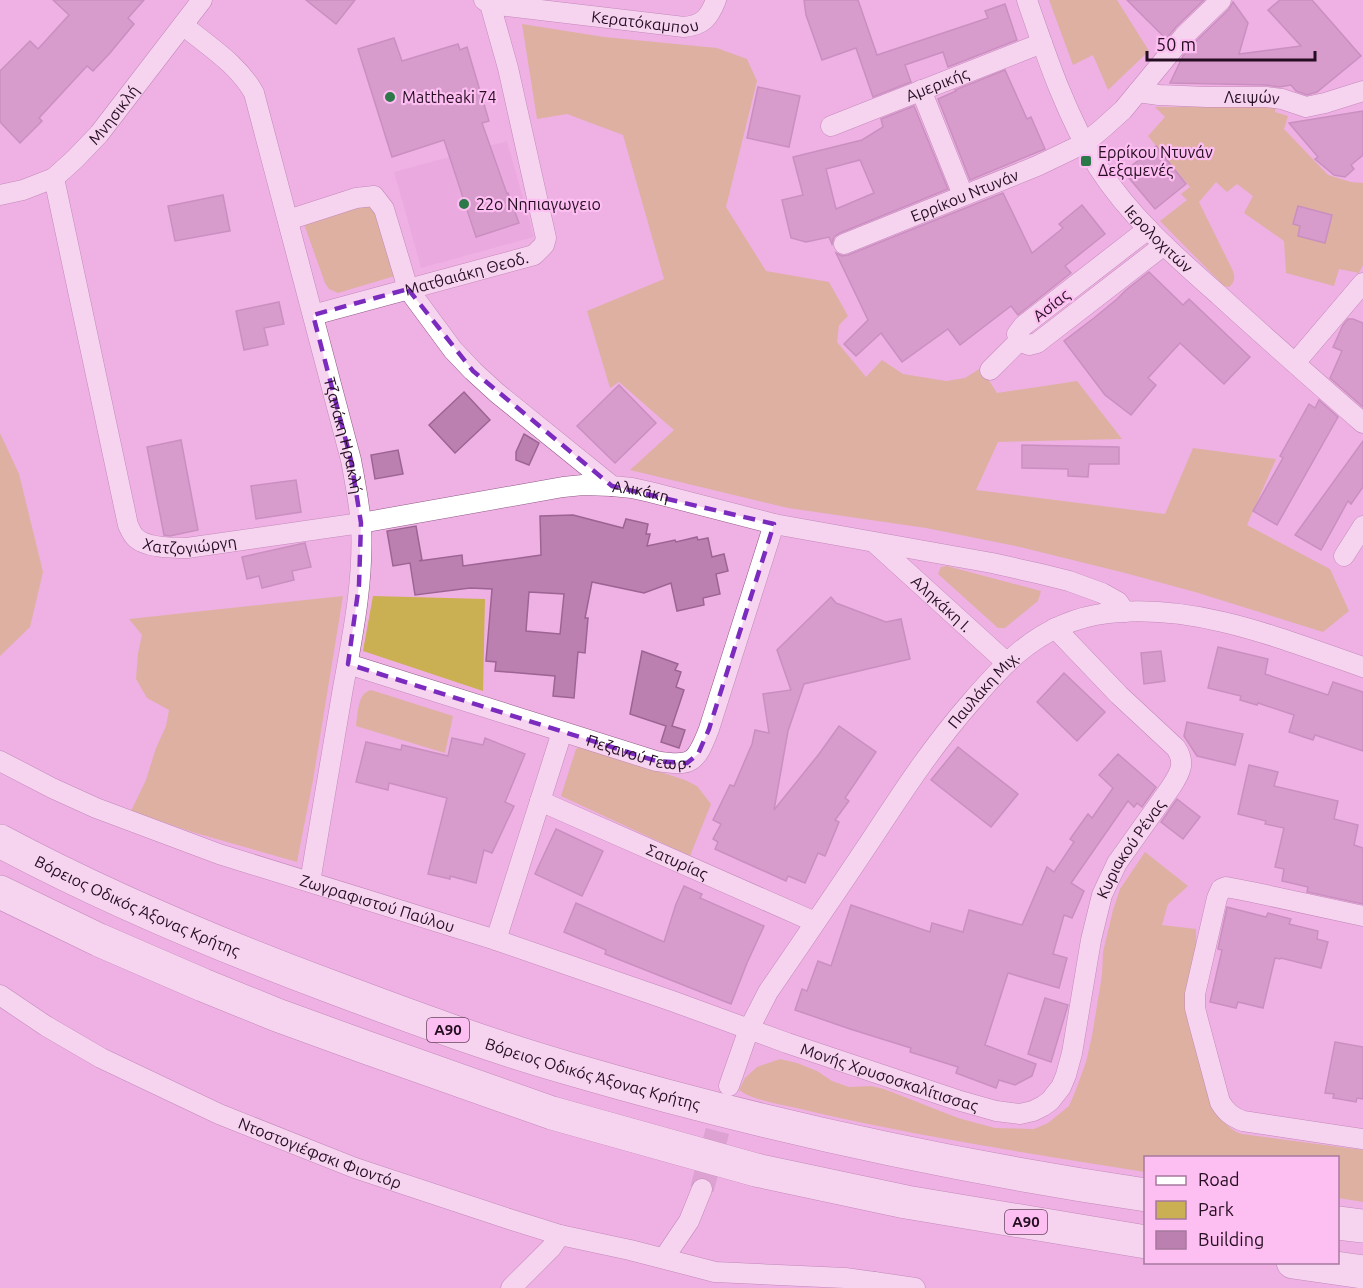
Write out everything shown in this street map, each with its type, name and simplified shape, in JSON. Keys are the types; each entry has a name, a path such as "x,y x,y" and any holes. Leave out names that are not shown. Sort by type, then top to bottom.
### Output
{"highway":[{"name":"Βόρειος Οδικός Άξονας Κρήτης","path":"0,841 162,920 219,944 473,1039 566,1068 765,1121 918,1155 1144,1195"},
{"name":"Α90","path":"0,891 99,940 235,998 552,1113 756,1170 906,1202 1144,1242"},
{"path":"1339,1223 1363,1227"},
{"path":"1301,1264 1363,1272"}],"street":[{"name":"Μνησικλή","path":"0,195 23,190 54,178 75,159 99,134 202,0"},
{"name":"Κερατόκαμπου","path":"487,2 684,27 701,23 716,0"},
{"name":"Ιερολοχιτών","path":"1027,0 1063,101 1099,168 1115,190 1164,245 1363,423"},
{"name":"Ερρίκου Ντυνάν","path":"844,244 1037,166 1084,142 1116,116 1185,36 1221,0"},
{"name":"Ματθαιάκη Θεοδ.","path":"313,315 534,255 544,245 546,238 508,68 487,2"},
{"name":"Τζανάκη Ηρακλή","path":"183,26 228,62 244,78 254,93 351,460 361,523 360,574 348,664 310,882"},
{"name":"Αμερικής","path":"831,126 1042,43"},
{"path":"921,90 963,195"},
{"name":"Λειψών","path":"1138,92 1149,95 1266,97 1282,99 1306,107 1363,91"},
{"name":"Χατζογιώργη","path":"54,178 128,525 137,539 167,548 187,548 361,523 563,487 612,486"},
{"name":"Αλικάκη","path":"288,220 356,198 374,196 384,209 408,289 453,350 497,393 612,486 650,492 774,524 992,563 1069,581 1112,598 1125,612"},
{"name":"Ασίας","path":"1148,229 1023,326 1017,334 1019,341 1029,345 1037,343 1164,245"},
{"path":"1295,363 1361,289"},
{"path":"990,370 1019,341"},
{"name":"Πεζανού Γεωρ.","path":"348,664 656,761 687,763 698,754 709,729 774,524"},
{"path":"1344,556 1363,526"},
{"name":"Αληκάκη Ι.","path":"875,543 1008,663"},
{"name":"Παυλάκη Μιχ.","path":"729,1086 749,1029 768,992 815,922 931,753 979,693 1027,646 1055,628 1095,615 1125,612 1170,613 1213,619 1363,667"},
{"name":"Κυριακού Ρένας","path":"1033,1111 1050,1101 1061,1087 1066,1075 1076,1034 1091,940 1102,895 1109,878 1177,777 1182,763 1176,748 1119,695 1055,628"},
{"path":"496,940 562,732"},
{"name":"Ζωγραφιστού Παύλου","path":"5,764 96,808 219,854 496,940 749,1029"},
{"name":"Σατυρίας","path":"540,801 815,922"},
{"path":"1363,916 1226,887 1221,889 1195,994 1196,1008 1220,1102 1226,1112 1242,1121 1363,1139"},
{"name":"Ντοστογιέφσκι Φιοντόρ","path":"0,995 46,1026 101,1058 219,1114 355,1168 508,1220 560,1235 664,1258 689,1266 717,1280 834,1277 874,1285 915,1288"},
{"name":"Μονής Χρυσοσκαλίτισσας","path":"749,1029 977,1107 1020,1114 1033,1111"},
{"path":"664,1258 689,1221 702,1189"},
{"path":"511,1288 551,1248 560,1235"}],"highlighted area":[{"path":"408,289 473,371 612,486 774,524 709,729 698,754 687,763 656,761 348,664 359,585 361,523 351,460 313,315"}],"shaded area":[{"name":"22ο Νηπιαγωγειο","path":"507,141 534,237 421,268 394,172"}],"green space":[{"path":"1049,0 1117,0 1149,51 1108,90 1093,55 1073,65"},
{"path":"522,24 604,37 717,48 747,59 757,81 726,207 766,271 829,282 848,316 839,325 837,342 866,377 882,360 903,374 946,381 965,378 981,368 997,393 1077,381 1122,439 998,442 976,490 1165,514 1193,448 1276,459 1247,525 1330,569 1349,611 1323,632 1195,592 1020,547 926,528 788,508 630,470 674,430 619,382 610,388 587,311 664,279 623,135 567,114 537,119"},
{"path":"1276,106 1275,112 1288,116 1284,129 1328,175 1363,183 1363,265 1359,273 1339,269 1334,286 1286,273 1284,241 1244,213 1253,196 1237,184 1227,192 1216,182 1199,202 1233,271 1234,280 1229,287 1224,286 1160,221 1187,200 1181,194 1190,187 1148,136 1165,117 1155,107"},
{"path":"364,204 373,208 398,275 338,293 329,289 325,283 304,224"},
{"path":"0,433 19,474 43,572 30,627 0,656"},
{"path":"947,566 1041,591 1038,601 1005,628 998,628 938,574 941,567"},
{"path":"343,596 297,862 192,832 131,811 146,780 166,726 169,710 147,698 136,679 142,635 129,619"},
{"path":"373,596 485,599 483,691 363,651"},
{"path":"371,690 453,716 445,753 356,726 363,695"},
{"path":"581,746 697,786 711,804 690,856 561,796 576,749"},
{"path":"1145,852 1188,886 1168,904 1162,925 1196,929 1196,949 1215,1107 1220,1116 1229,1127 1242,1134 1363,1150 1363,1202 1339,1198 1339,1156 1144,1156 1144,1172 893,1129 772,1103 739,1090 745,1078 757,1067 780,1059 817,1071 832,1081 849,1087 871,1086 884,1089 958,1118 995,1128 1034,1129 1048,1123 1069,1106 1086,1062 1102,975 1103,952 1120,889"}],"building":[{"path":"53,0 144,0 128,18 134,24 110,53 93,71 87,66 39,118 42,121 20,143 0,122 0,71 30,41 38,49 69,15"},
{"path":"306,0 355,0 336,24"},
{"path":"804,0 858,0 877,55 988,18 985,11 1005,4 1017,40 948,67 943,52 905,65 911,82 873,97 856,48 822,60 806,15"},
{"path":"1127,0 1204,0 1166,39"},
{"path":"1280,0 1312,0 1361,56 1317,92 1307,95 1296,91 1291,85 1279,87 1170,83 1183,56 1229,9 1233,2 1248,23 1239,54 1301,46 1268,10"},
{"path":"394,38 402,61 458,44 460,50 467,47 489,121 482,123 519,223 476,237 444,140 392,157 358,49"},
{"path":"1005,70 1027,119 1031,117 1045,149 970,180 938,99"},
{"path":"758,87 800,96 789,147 747,138"},
{"path":"914,106 948,189 840,233 834,237 832,244 829,237 806,242 791,238 782,200 803,195 793,157 862,140 883,127 881,119","holes":["860,160 874,193 836,209 826,169"]},
{"path":"1363,111 1363,155 1351,165 1354,169 1345,177 1334,175 1315,159 1318,157 1289,123"},
{"path":"1156,146 1186,184 1155,209 1124,172"},
{"path":"1003,193 1032,253 1063,228 1059,224 1082,205 1105,234 1065,266 1071,273 1018,315 1011,306 960,345 948,329 902,362 881,333 856,356 844,344 868,320 836,253 842,256 848,255"},
{"path":"223,195 230,231 175,241 168,206"},
{"path":"1298,206 1332,215 1325,243 1298,236 1300,226 1293,224"},
{"path":"1149,272 1183,305 1189,299 1250,357 1224,384 1180,343 1148,378 1156,385 1131,415 1105,395 1064,341"},
{"path":"279,302 284,324 264,328 268,345 244,350 236,311"},
{"path":"1348,319 1363,323 1363,407 1330,378 1342,351 1333,347"},
{"path":"619,385 656,423 615,463 577,426"},
{"path":"464,392 490,420 455,453 429,425"},
{"path":"1319,400 1338,417 1277,525 1253,511 1283,458 1280,456 1309,404 1315,408"},
{"path":"524,434 539,443 529,465 516,460 516,452"},
{"path":"181,440 198,530 170,536 164,535 147,447"},
{"path":"1363,441 1363,487 1351,504 1348,501 1321,550 1295,535"},
{"path":"1022,445 1119,447 1119,464 1089,464 1088,477 1068,476 1068,469 1022,468"},
{"path":"398,450 403,474 375,479 371,455"},
{"path":"296,480 301,512 256,519 251,486"},
{"path":"573,515 623,528 626,519 648,524 646,534 650,534 647,546 697,537 698,540 708,538 712,557 724,554 728,571 716,574 720,594 703,598 704,605 677,611 671,583 644,593 592,582 585,618 588,618 585,653 578,652 574,698 553,696 555,676 495,671 496,662 486,661 492,589 470,588 415,595 410,563 393,566 387,531 416,526 422,560 419,561 462,555 463,566 541,555 540,516","holes":["529,592 564,594 560,634 526,631"]},
{"path":"305,543 311,567 292,571 294,580 262,588 259,576 247,579 242,557"},
{"path":"831,597 836,603 886,622 901,619 910,659 804,684 788,731 774,810 839,726 876,752 845,798 849,801 835,820 839,822 825,856 818,853 805,883 788,876 786,881 715,849 718,842 713,839 721,824 713,820 730,785 734,786 752,744 755,730 769,733 763,694 791,690 777,650"},
{"path":"1218,647 1268,659 1265,674 1328,695 1333,682 1363,692 1363,751 1315,735 1313,740 1289,732 1294,715 1258,703 1257,705 1240,700 1241,696 1208,688"},
{"path":"642,651 678,664 675,670 681,672 676,687 684,690 672,726 685,730 679,748 661,742 666,726 630,714"},
{"path":"1161,651 1165,681 1144,684 1141,653"},
{"path":"1064,673 1105,712 1077,741 1037,702"},
{"path":"1187,722 1243,734 1235,765 1197,756 1184,736"},
{"path":"452,738 483,745 485,738 525,754 505,802 514,806 492,853 484,850 476,883 450,876 450,879 428,874 447,798 389,783 388,790 356,782 366,742 401,750 402,745 448,756"},
{"path":"958,747 1018,794 991,827 931,780"},
{"path":"1118,754 1156,787 1142,807 1137,803 1134,807 1128,801 1071,883 1084,891 1072,918 1064,915 1053,954 1067,958 1059,988 1008,973 985,1045 1036,1064 1032,1076 1015,1085 999,1080 996,1088 956,1073 958,1067 910,1052 911,1048 795,1010 802,989 807,991 818,961 831,966 851,905 930,932 932,923 963,932 969,910 1022,925 1047,867 1054,872 1074,842 1070,839 1088,814 1092,818 1113,788 1099,775"},
{"path":"1249,765 1278,772 1274,786 1338,801 1334,819 1358,825 1354,845 1363,848 1363,904 1307,892 1308,887 1282,881 1284,869 1275,867 1284,828 1238,814"},
{"path":"1177,799 1200,817 1183,839 1161,822"},
{"path":"556,829 603,851 582,896 535,874"},
{"path":"684,886 702,894 700,898 764,926 731,1004 605,954 606,950 564,932 576,903 664,942"},
{"path":"1227,907 1266,917 1268,913 1291,919 1289,924 1318,931 1317,939 1328,942 1321,968 1275,958 1263,1008 1238,1002 1236,1008 1210,1002 1222,950 1218,949"},
{"path":"1045,998 1068,1005 1051,1062 1028,1054"},
{"path":"1335,1042 1363,1047 1363,1099 1357,1098 1356,1102 1333,1098 1334,1094 1325,1093"}],"tunnel":[{"path":"702,1189 727,1095"}],"place":[{"name":"Mattheaki 74","path":"390,97"},
{"name":"Ερρίκου Ντυνάν Δεξαμενές","path":"1086,161"},
{"name":"22ο Νηπιαγωγειο","path":"464,204"}]}
